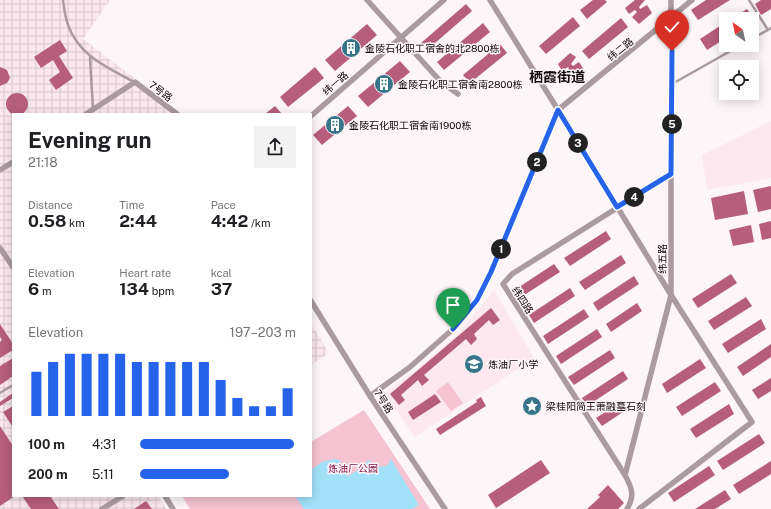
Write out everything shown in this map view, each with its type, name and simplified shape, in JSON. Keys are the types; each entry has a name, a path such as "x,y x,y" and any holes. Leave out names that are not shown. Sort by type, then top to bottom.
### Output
{"street":[{"path":"367,0 441,82 458,94"},
{"name":"纬一路","path":"312,115 444,0"},
{"path":"490,0 671,295 752,422 639,509"},
{"name":"纬五路","path":"625,475 671,295 671,0"},
{"name":"纬二路","path":"558,110 672,18 692,0"},
{"path":"87,113 135,82"},
{"name":"7号路","path":"135,82 176,113"},
{"path":"370,396 410,367 453,329 477,300 491,272 558,110"},
{"path":"0,170 12,163"},
{"name":"纬四路","path":"625,475 503,284 512,274 671,174"},
{"path":"0,248 12,266"},
{"name":"7号路","path":"312,303 370,396 445,509"},
{"path":"625,475 633,489 632,501 627,509"},
{"path":"102,509 121,497"},
{"path":"166,497 173,509"}],"lane":[{"path":"63,0 67,24 74,38 90,57 135,82"},
{"path":"749,0 770,29 759,35"},
{"path":"672,84 729,52"},
{"path":"90,57 93,109"},
{"path":"0,393 12,386"}],"shaded area":[{"path":"0,0 110,0 83,39 172,107 176,113 12,113 12,497 159,497 166,509 0,509"},
{"path":"771,121 771,178 707,190 702,155"},
{"name":"炼油厂小学","path":"494,290 534,358 415,437 384,393 416,370 459,333"},
{"path":"312,326 329,353 312,364"}],"green space":[{"path":"448,382 463,403 451,411 436,391"},
{"name":"炼油厂公园","path":"364,410 430,509 190,509 183,497 312,497 312,441"}],"water":[{"path":"334,459 339,460 348,476 363,467 368,460 380,467 387,466 391,459 419,505 412,509 304,509 296,497 312,497 312,469 322,462"}],"building":[{"path":"593,0 605,0 607,2 587,19 580,10"},
{"path":"635,0 645,0 639,7 640,9 647,5 652,13 639,24 632,17 637,12 635,10 629,14 625,8"},
{"path":"706,0 730,0 698,20 691,10"},
{"path":"761,0 771,0 771,9 761,15 755,4"},
{"path":"466,4 472,11 427,50 421,43"},
{"path":"747,9 749,12 742,12"},
{"path":"573,17 580,26 546,54 539,46"},
{"path":"621,18 628,27 589,59 582,51"},
{"path":"483,23 490,32 444,70 437,62"},
{"name":"金陵石化职工宿舍的北2800栋","path":"367,24 377,35 335,71 325,60"},
{"path":"719,27 719,42 707,50 700,39"},
{"path":"60,40 67,51 59,56 73,78 56,90 49,80 60,72 53,60 41,68 34,57"},
{"path":"500,44 507,53 470,83 463,75"},
{"path":"570,53 576,57 571,64 573,66 579,62 584,70 571,80 564,74 569,69 568,67 562,71 558,64"},
{"name":"金陵石化职工宿舍南2800栋","path":"400,61 410,72 368,107 358,96"},
{"path":"0,67 7,70 10,78 7,83 0,86"},
{"path":"315,67 324,78 288,107 280,97"},
{"path":"17,93 25,96 28,104 25,112 12,114 9,112 6,104 9,96"},
{"path":"275,106 281,113 266,113"},
{"name":"金陵石化职工宿舍南1900栋","path":"348,106 357,116 322,145 313,135"},
{"path":"771,186 771,209 758,212 753,190"},
{"path":"744,191 748,214 715,220 711,198"},
{"path":"771,221 771,238 762,240 759,224"},
{"path":"751,225 754,242 733,246 729,230"},
{"path":"606,231 611,239 570,266 564,258"},
{"path":"621,255 626,263 585,290 579,282"},
{"path":"554,264 560,272 518,299 513,291"},
{"path":"731,274 737,283 698,308 692,299"},
{"path":"634,276 639,284 598,311 593,303"},
{"path":"570,288 575,296 534,323 529,315"},
{"path":"746,297 752,306 714,330 708,321"},
{"path":"637,303 642,311 611,332 606,324"},
{"path":"491,308 500,320 493,325 489,320 474,334 477,339 471,345 466,339 424,375 429,380 422,386 418,380 401,395 405,400 399,405 390,394"},
{"path":"584,309 589,317 548,344 543,336"},
{"path":"761,319 766,329 728,353 722,344"},
{"path":"0,324 12,342 12,351 0,358 0,342 2,340 0,337"},
{"path":"597,329 602,337 561,364 556,356"},
{"path":"771,344 771,357 743,376 737,367"},
{"path":"610,350 615,358 574,385 568,377"},
{"path":"12,359 12,377 0,385 0,366"},
{"path":"700,359 706,368 667,393 662,384"},
{"path":"623,371 628,379 587,406 582,398"},
{"path":"771,378 771,391 758,399 752,390"},
{"path":"715,382 721,391 682,416 676,407"},
{"path":"12,394 12,399 0,406 0,402"},
{"path":"435,394 441,402 413,420 408,412"},
{"path":"481,397 486,406 440,435 436,429 477,402 476,400"},
{"path":"618,404 623,412 602,426 596,418"},
{"path":"729,404 734,414 696,438 690,429"},
{"path":"12,407 12,426 3,412"},
{"path":"0,426 12,444 12,497 14,497 0,506"},
{"path":"759,434 765,443 723,470 717,461"},
{"path":"541,460 550,473 496,508 488,495"},
{"path":"771,461 771,474 739,494 733,485"},
{"path":"709,466 715,475 674,502 668,493"},
{"path":"608,485 624,503 618,509 587,509 600,497 598,495"},
{"path":"725,490 731,499 715,509 695,509"},
{"path":"23,497 51,497 59,509 31,509"},
{"path":"146,501 152,509 134,509"}],"place":[{"name":"金陵石化职工宿舍的北2800栋","path":"351,48"},
{"name":"金陵石化职工宿舍南2800栋","path":"384,84"},
{"name":"金陵石化职工宿舍南1900栋","path":"335,125"},
{"name":"炼油厂小学","path":"474,364"},
{"name":"梁桂阳简王萧融墓石刻","path":"532,406"}],"district":[{"name":"栖霞街道","path":"557,77"}],"route":[{"path":"453,329 477,300 491,272 558,110 617,207 671,174 672,51"}]}
